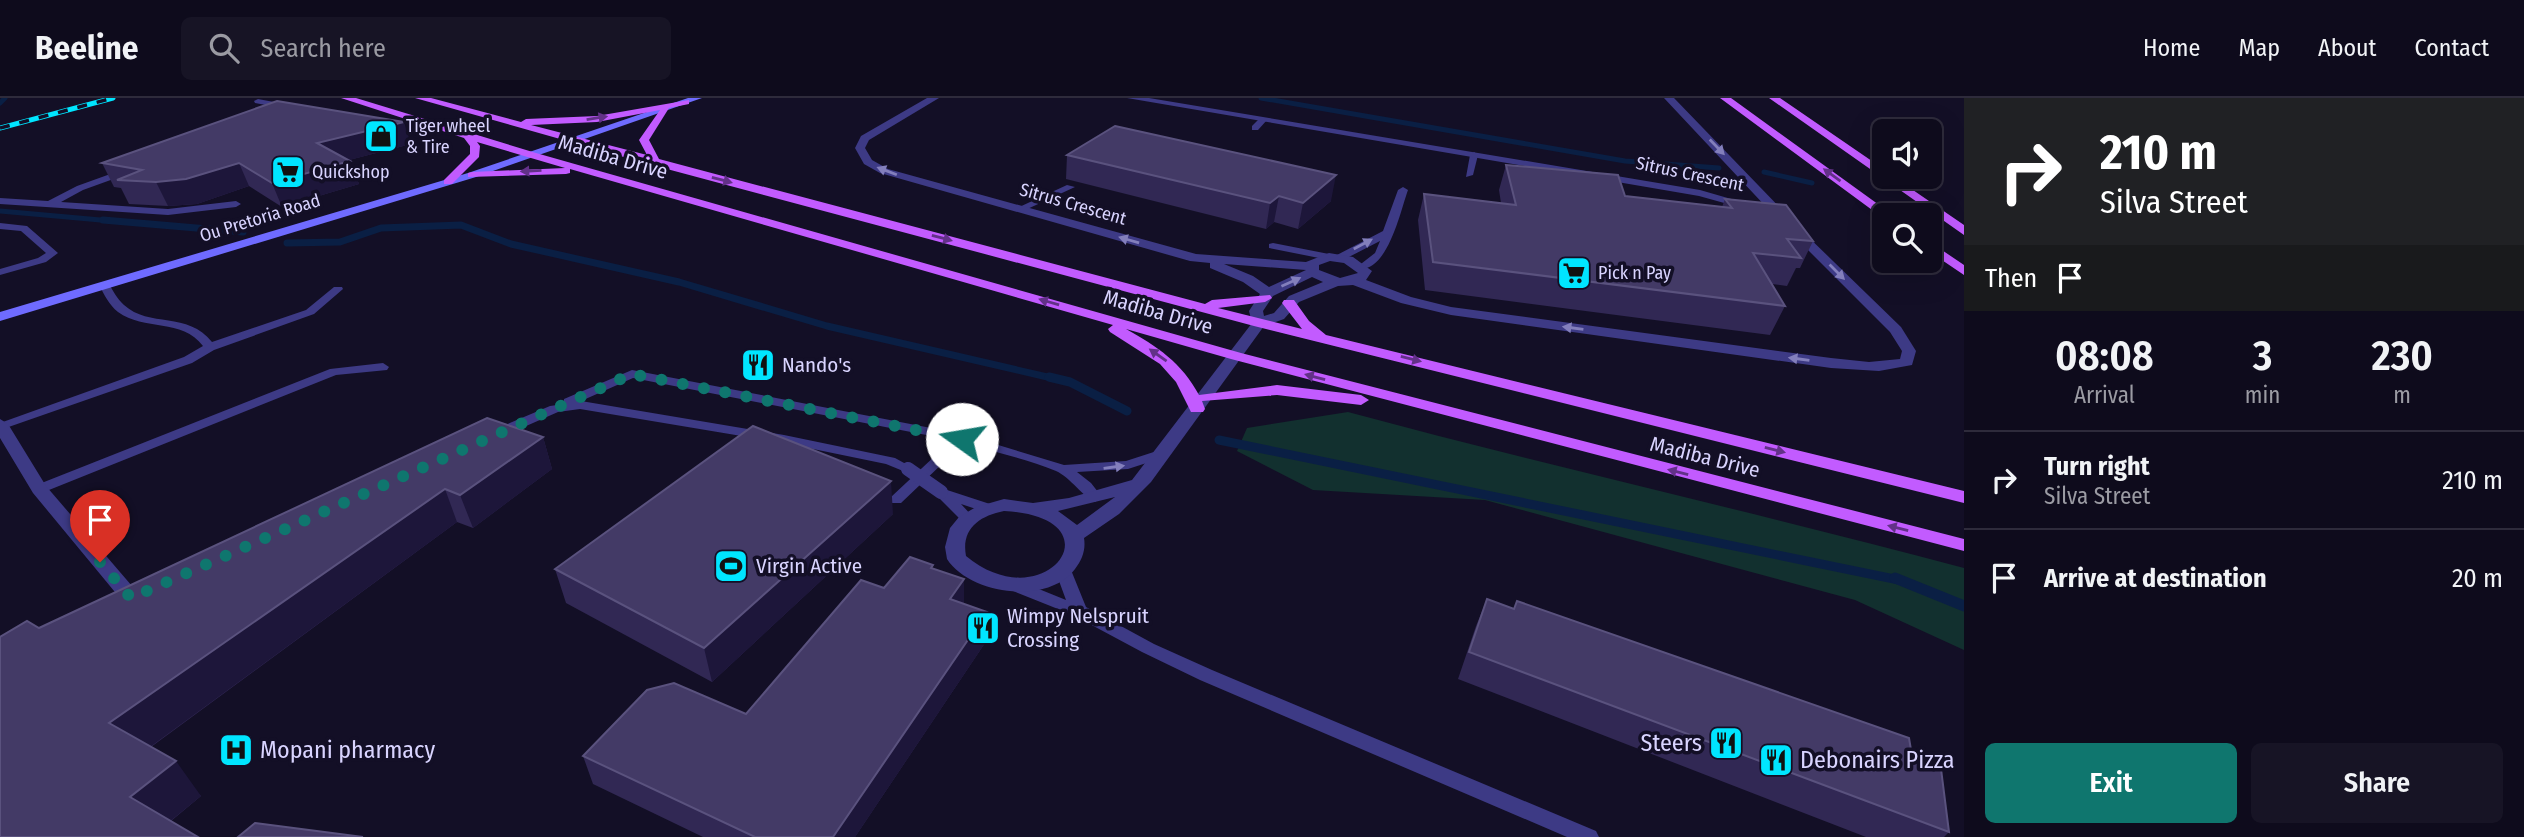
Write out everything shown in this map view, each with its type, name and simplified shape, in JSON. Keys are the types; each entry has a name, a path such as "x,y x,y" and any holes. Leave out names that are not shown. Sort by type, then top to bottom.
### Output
{"main road":[{"name":"Madiba Drive","path":"346,98 532,155 1236,356 1964,545"},
{"name":"Madiba Drive","path":"421,98 1259,323 1964,497"},
{"name":"Ou Pretoria Road","path":"0,317 449,182 697,98"},
{"path":"1724,98 1872,204"},
{"path":"1774,98 1872,166"},
{"path":"505,122 587,120 686,102"},
{"path":"656,163 643,141 665,110"},
{"path":"449,182 475,155 475,146 468,135"},
{"path":"472,174 591,172"},
{"path":"1904,189 1964,231"},
{"path":"1942,255 1964,271"},
{"path":"1181,301 1228,304 1266,295"},
{"path":"1289,303 1304,324 1321,337"},
{"path":"1079,310 1167,360 1188,383 1201,403 1277,390 1310,392 1440,411"}],"street":[{"name":"Sitrus Crescent","path":"934,98 865,138 860,148 868,162 884,172 1195,258 1288,264 1312,269 1337,281 1355,281 1406,300 1451,311 1831,363 1896,366 1907,362 1909,351 1896,330 1788,224 1731,199 1474,155 1259,124 1132,98"},
{"path":"1669,98 1788,224"},
{"path":"1731,199 1753,196 1753,184"},
{"path":"1195,258 1239,274 1266,295"},
{"path":"1259,323 1256,311 1266,295 1312,269 1316,260 1334,258 1362,267 1365,275 1355,281"},
{"path":"1074,536 1112,510 1139,483 1259,323 1279,316 1289,303 1337,281"},
{"path":"1,425 39,489 137,595"},
{"path":"1036,508 1060,519 1074,536 1072,559 1063,569 1041,581 1014,585 979,578 957,559 954,537 967,518 988,508 1004,505 1036,508 1095,497 1139,483"}],"lane":[{"path":"258,101 296,109 271,118"},
{"path":"1469,175 1474,155"},
{"path":"50,204 80,188 144,165"},
{"path":"1020,209 1070,187"},
{"path":"1362,267 1376,260 1403,190"},
{"path":"0,201 168,212 236,204"},
{"path":"0,226 24,228 53,250 43,260 0,272"},
{"path":"1273,246 1334,258 1389,232"},
{"path":"104,285 121,308 140,317 184,325 210,347"},
{"path":"1,425 188,360 210,347 310,313 338,289"},
{"path":"39,489 334,372 383,368"},
{"path":"480,441 632,374 962,439 1063,469 1086,486 1095,497"},
{"path":"555,409 580,405 598,407 784,439 890,461 908,469 941,492 967,518"},
{"path":"896,500 962,439"},
{"path":"1063,469 1128,465 1163,453"},
{"path":"941,492 988,508"},
{"path":"1063,569 1079,611"},
{"path":"1014,585 1079,611 1147,648 1206,675 1589,837"}],"green space":[{"path":"1348,412 1964,568 1964,650 1855,600 1485,500 1313,490 1237,451 1247,428"}],"building":[{"path":"277,101 404,122 317,143 350,161 272,183 239,163 186,179 156,182 117,180 142,170 102,163"},
{"path":"1115,126 1336,175 1303,203 1279,196 1270,203 1067,155"},
{"path":"1506,165 1618,175 1625,196 1732,208 1725,199 1786,205 1813,241 1787,239 1801,258 1753,253 1785,306 1433,262 1424,194 1516,205"},
{"path":"487,418 543,437 460,495 445,489 109,723 176,761 130,797 198,837 0,837 0,637 27,621 39,628"},
{"path":"753,426 891,481 704,648 555,569"},
{"path":"910,557 933,565 931,568 964,579 950,599 987,612 833,837 755,837 583,756 647,690 674,683 746,714 861,580 884,588"},
{"path":"1487,599 1514,609 1517,601 1909,738 1911,750 1940,761 1949,832 1469,652"},
{"path":"255,823 363,837 238,837"}],"waterway":[{"path":"0,103 5,98"},
{"path":"1261,98 1625,161 1719,168"},
{"path":"1764,172 1812,183"},
{"path":"0,211 123,222"},
{"path":"103,220 243,232"},
{"path":"287,243 340,242 381,228 461,225 511,244 679,282 827,326 1056,379"},
{"path":"1049,377 1070,382 1127,411"},
{"path":"1219,440 1899,580"},
{"path":"1895,578 1964,606"}],"railway":[{"path":"0,128 113,98"}],"place":[{"name":"Tiger wheel & Tire","path":"381,136"},
{"name":"Quickshop","path":"288,172"},
{"name":"Pick n Pay","path":"1574,273"},
{"name":"Nando's","path":"758,365"},
{"name":"Virgin Active","path":"731,566"},
{"name":"Wimpy Nelspruit Crossing","path":"983,628"},
{"name":"Steers","path":"1726,743"},
{"name":"Mopani pharmacy","path":"236,750"},
{"name":"Debonairs Pizza","path":"1776,760"}],"route":[{"path":"100,562 131,598 632,374 962,439"}]}
